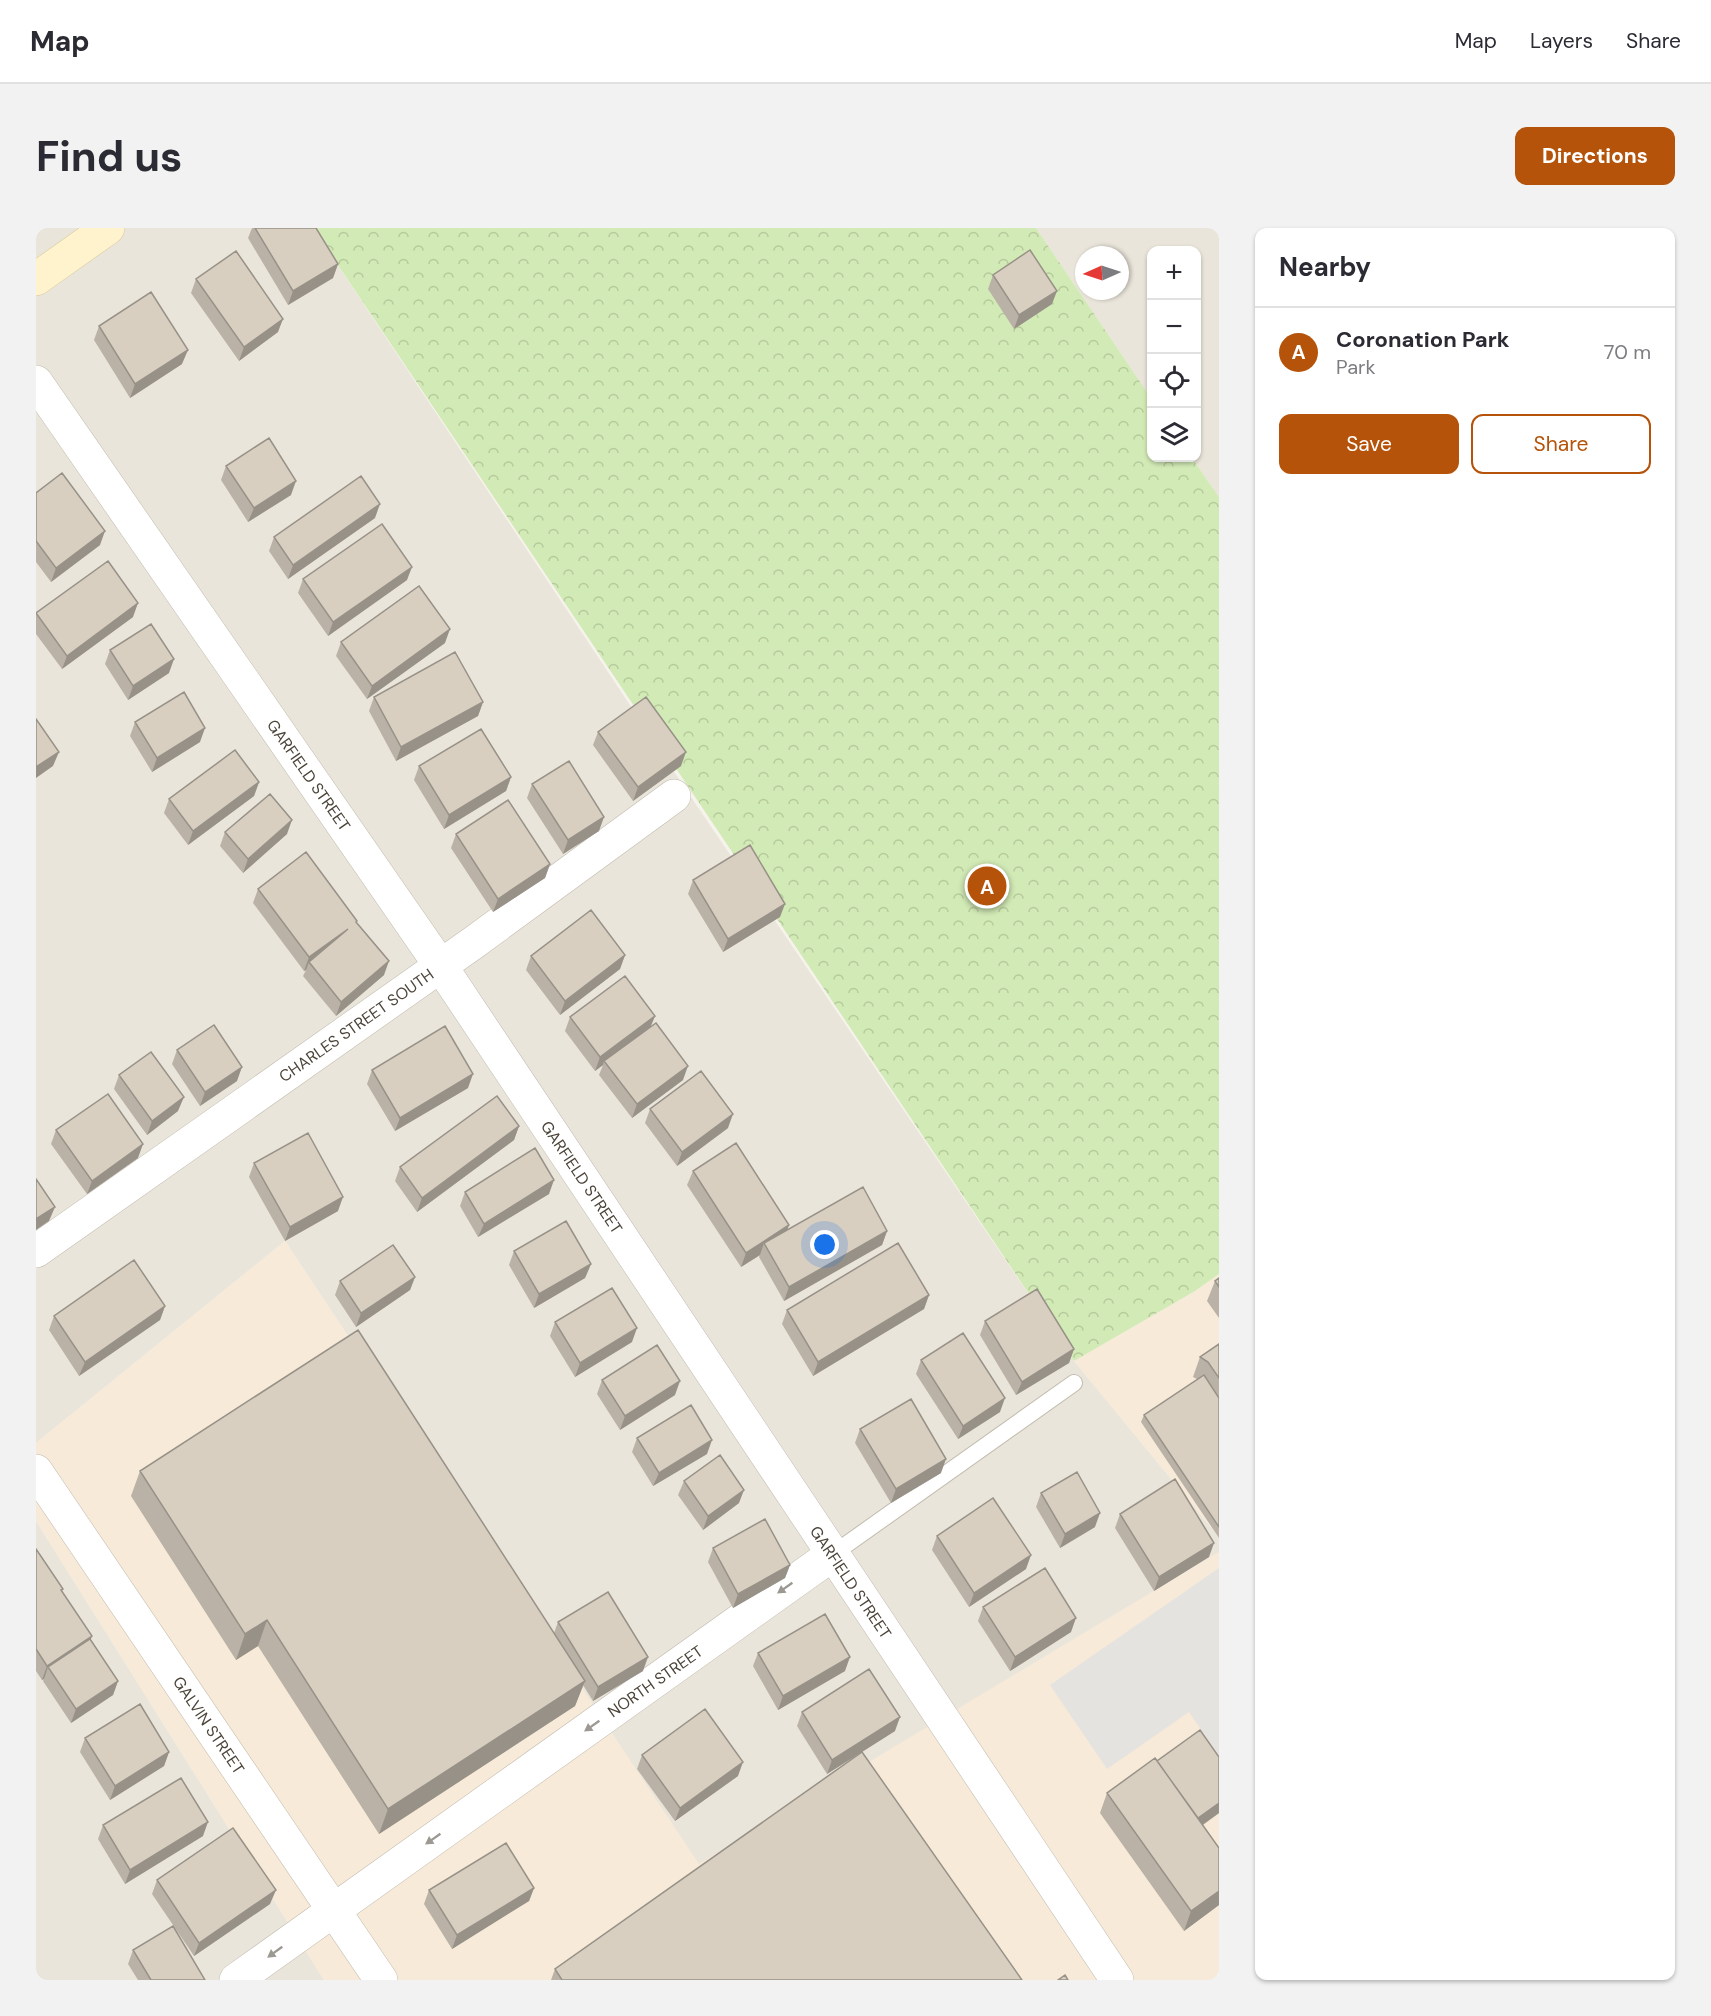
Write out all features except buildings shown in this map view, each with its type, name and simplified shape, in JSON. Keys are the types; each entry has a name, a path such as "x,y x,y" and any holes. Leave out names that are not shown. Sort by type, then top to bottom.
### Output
{"street":[{"path":"36,279 108,228"},
{"name":"GARFIELD STREET","path":"36,382 440,965 1117,1980"},
{"name":"CHARLES STREET SOUTH","path":"36,1251 674,796"},
{"name":"GALVIN STREET","path":"36,1471 381,1980"},
{"name":"NORTH STREET","path":"236,1980 833,1554"}],"lane":[{"name":"NORTH STREET","path":"833,1554 1074,1383"}],"shaded area":[{"path":"36,228 313,228 695,803 1074,1361 1219,1537 1219,1552 699,1865 285,1241 36,1443"},
{"path":"1036,228 1219,228 1219,497 1195,462 1201,462 1201,246 1147,246 1147,392 1085,300 1129,300 1129,246 1075,246 1075,286"},
{"path":"285,1241 699,1864 1219,1552 1219,1980 324,1980 36,1521 36,1443"},
{"path":"1219,1274 1219,1537 1074,1361 1195,1291"},
{"path":"36,1521 324,1980 36,1980"},
{"path":"1219,1568 1219,1756 1189,1712 1107,1769 1050,1685"}],"green space":[{"path":"313,228 1036,228 1075,286 1075,300 1085,300 1147,392 1147,462 1195,462 1219,497 1219,1274 1195,1291 1074,1361"}],"place":[{"name":"Coronation Park","path":"987,886"}]}
